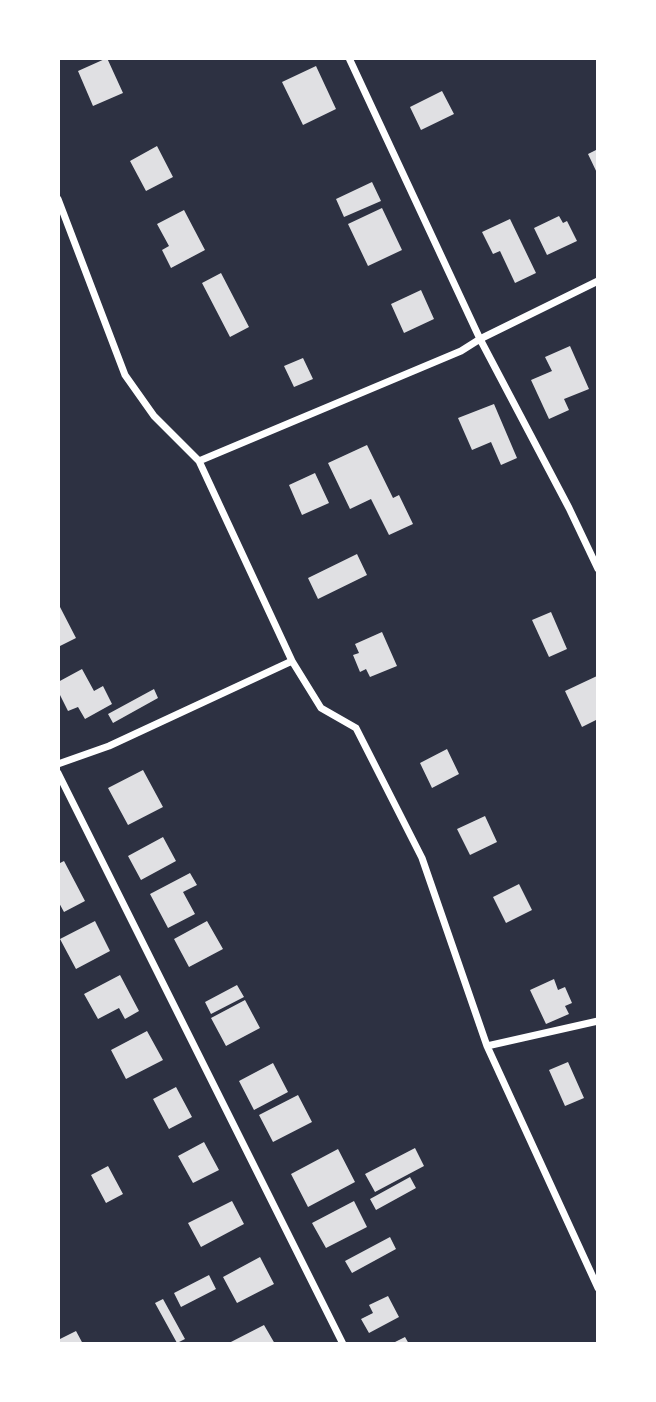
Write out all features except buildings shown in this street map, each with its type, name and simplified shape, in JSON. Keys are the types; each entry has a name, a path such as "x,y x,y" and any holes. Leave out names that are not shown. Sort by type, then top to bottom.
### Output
{"street":[{"path":"349,58 480,339 598,569"},
{"path":"58,199 125,375 154,416 198,461 292,661 321,708 356,728 422,858 487,1046 598,1289"},
{"path":"198,461 461,351 598,281"},
{"path":"58,764 109,746 292,661"},
{"path":"58,774 343,1344"},
{"path":"487,1046 598,1021"}]}
